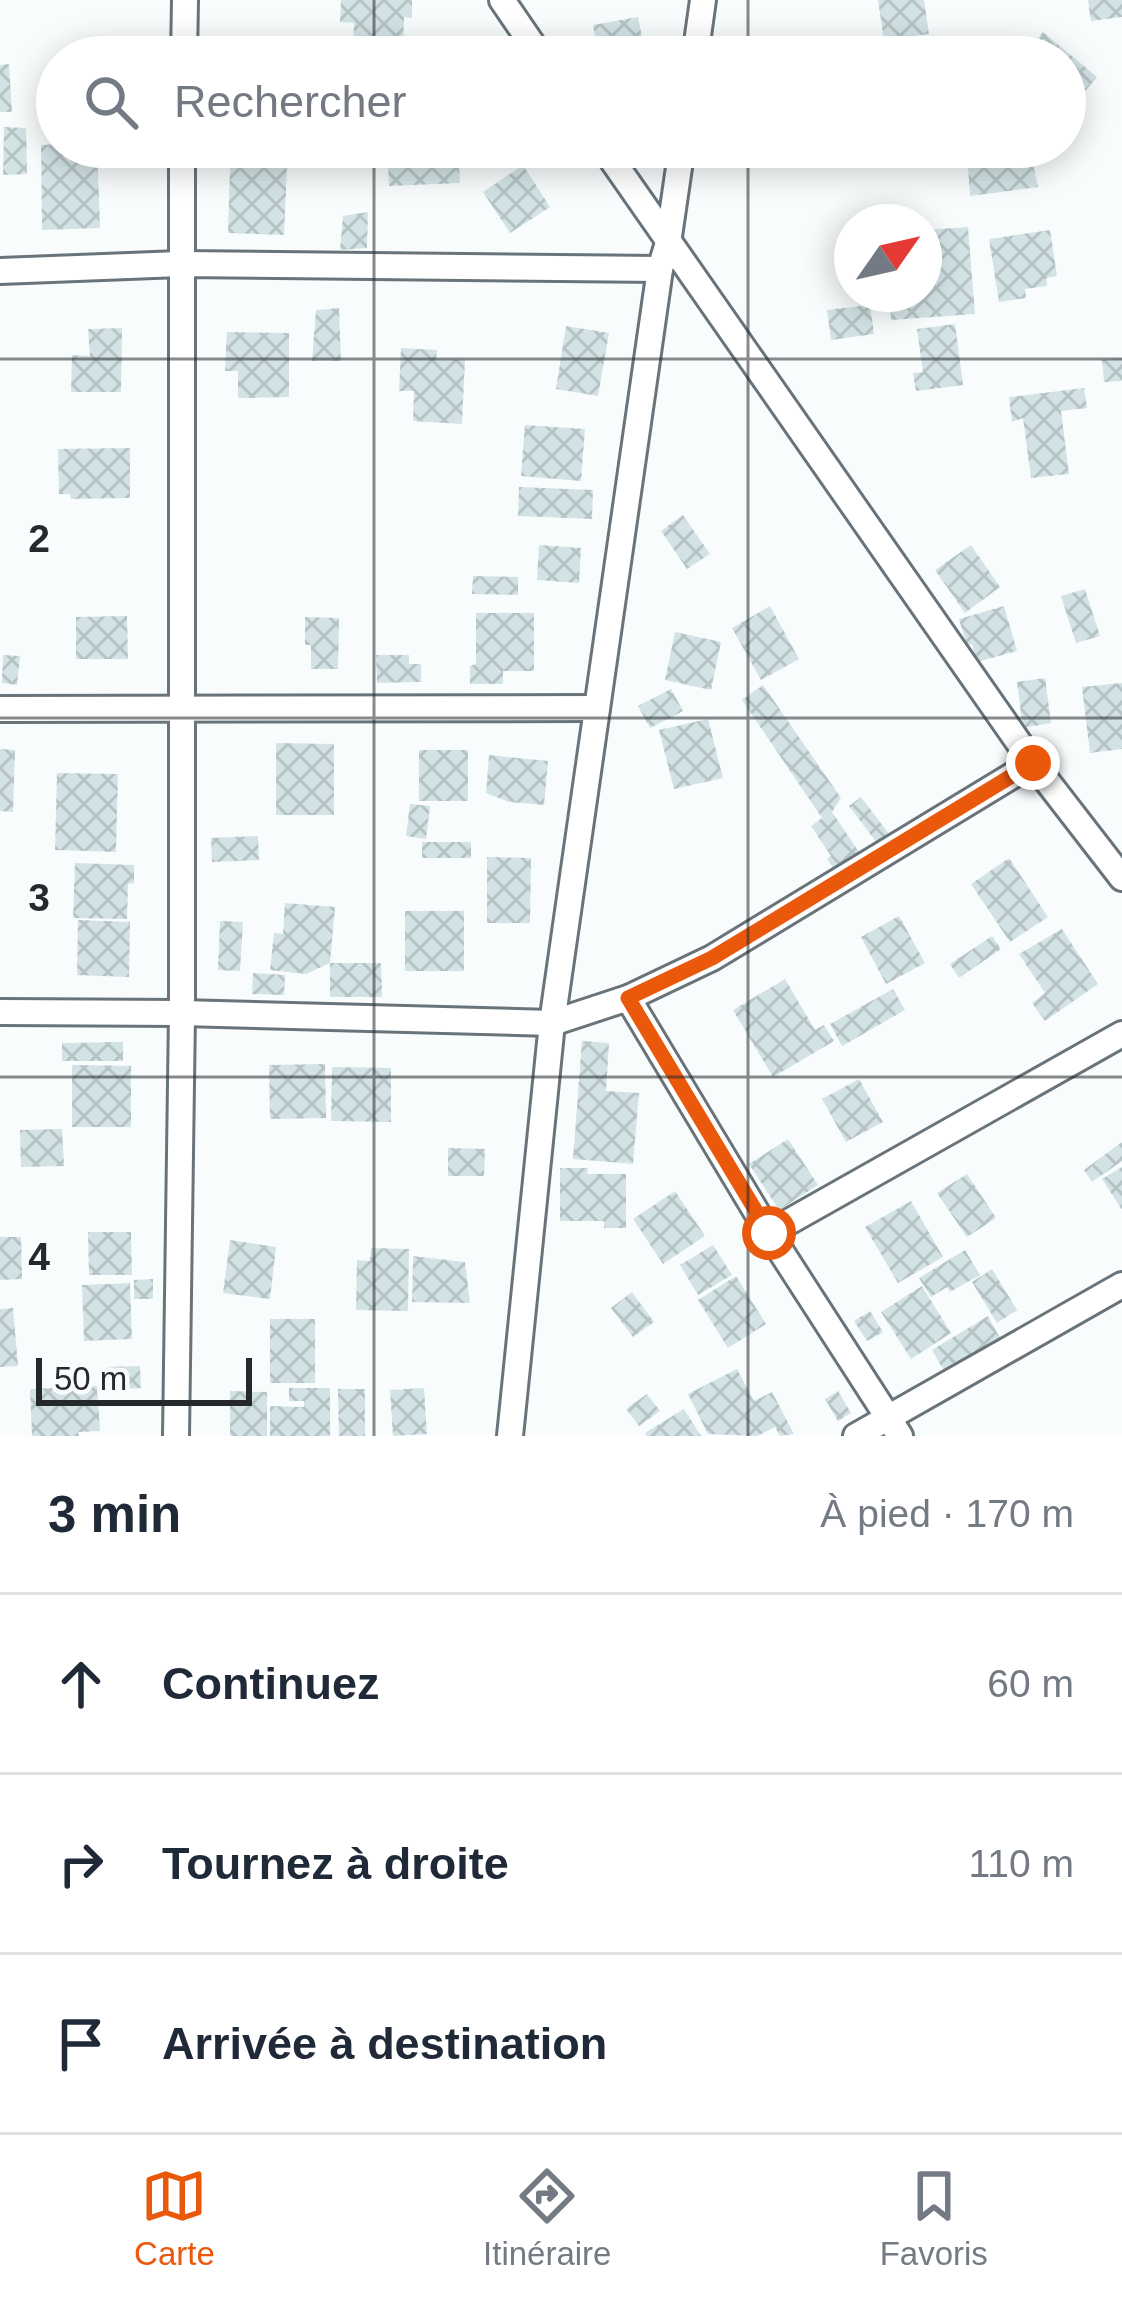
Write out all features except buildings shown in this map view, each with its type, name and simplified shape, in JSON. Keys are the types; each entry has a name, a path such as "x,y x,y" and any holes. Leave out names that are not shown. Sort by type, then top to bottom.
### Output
{"street":[{"path":"184,36 185,0"},
{"path":"502,0 527,36"},
{"path":"697,36 703,0"},
{"path":"176,1436 182,1013 182,168"},
{"path":"617,168 1033,763 1122,878"},
{"path":"510,1436 552,1024 660,269 679,168"},
{"path":"0,271 180,264 660,269"},
{"path":"0,709 597,708"},
{"path":"0,1012 552,1024 628,998 712,958 1033,763"},
{"path":"628,998 769,1233 895,1427"},
{"path":"769,1233 1122,1034"},
{"path":"856,1436 895,1427 1122,1285"}],"route":[{"path":"769,1233 628,998 712,958 1033,763"}]}
